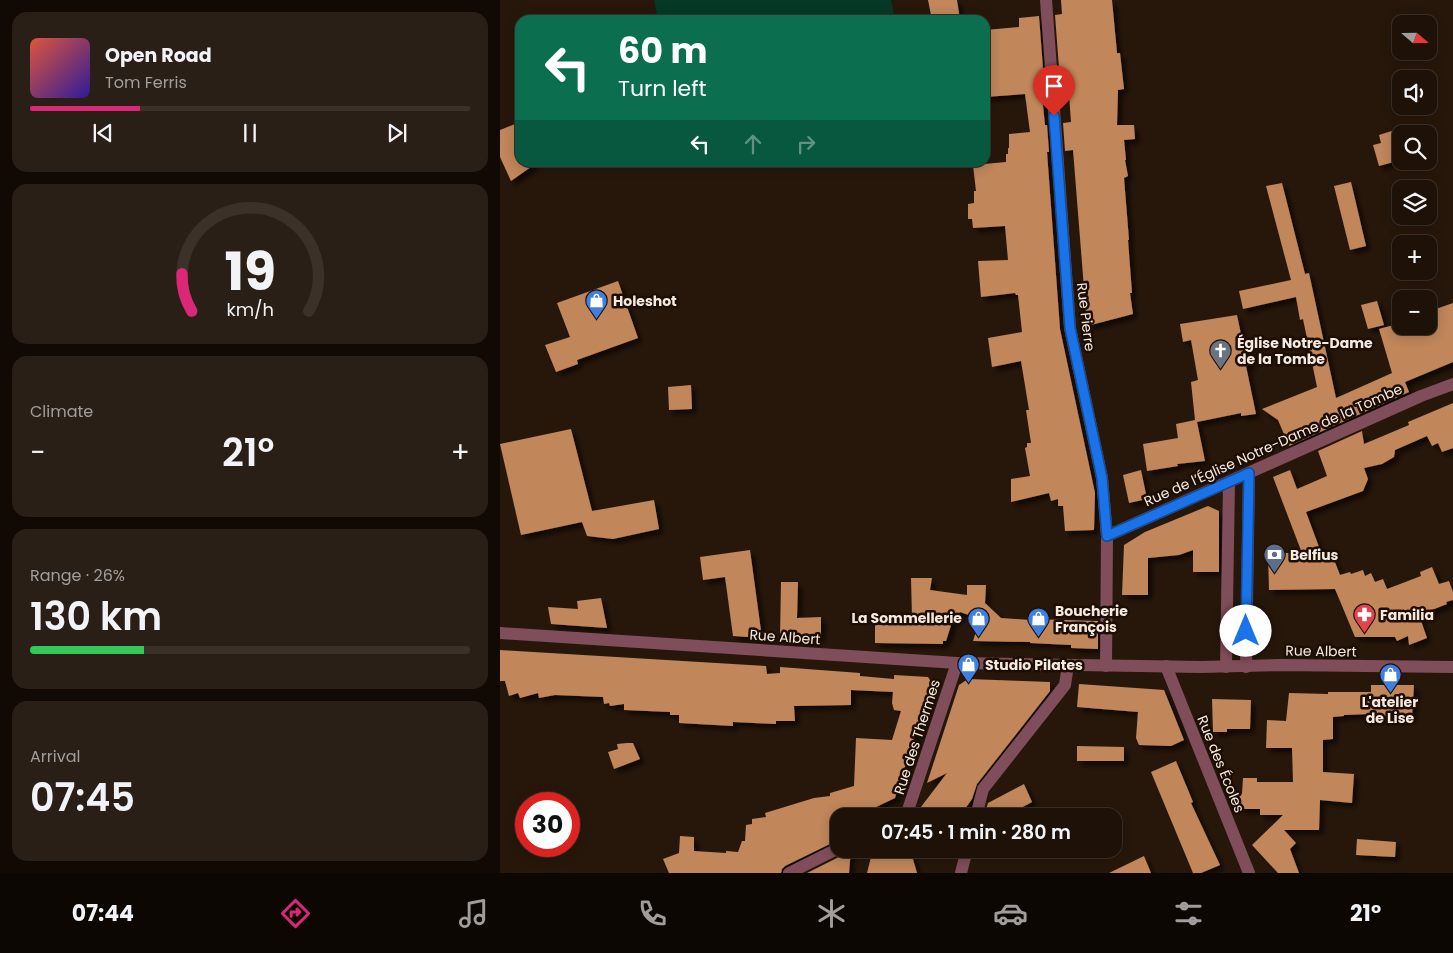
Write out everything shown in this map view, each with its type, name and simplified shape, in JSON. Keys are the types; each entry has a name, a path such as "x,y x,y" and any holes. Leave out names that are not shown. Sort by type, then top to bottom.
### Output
{"street":[{"name":"Rue Pierre","path":"1046,0 1070,328 1102,478 1107,536 1106,666"},
{"name":"Rue de l’Église Notre-Dame de la Tombe","path":"1107,536 1421,396 1453,384"},
{"path":"1246,667 1249,473"},
{"path":"1226,667 1228,482"},
{"path":"1227,555 1247,554"},
{"path":"1227,611 1246,611"},
{"name":"Rue Albert","path":"500,633 957,663 1226,667 1280,665 1453,667"},
{"name":"Rue des Thermes","path":"909,808 957,663"},
{"path":"978,808 983,789 1066,685 1068,665"},
{"name":"Rue des Écoles","path":"1166,666 1248,873"},
{"path":"789,873 830,852"},
{"path":"960,873 964,858"}],"green space":[{"path":"654,0 891,0 894,15 657,15"}],"building":[{"path":"928,0 957,0 959,15 931,15"},
{"path":"1061,0 1112,0 1117,53 1120,53 1124,89 1118,90 1117,125 1134,125 1135,139 1124,140 1128,176 1124,178 1132,293 1130,293 1133,314 1087,326 1073,150 1065,151 1063,123 1071,122 1069,94 1061,94 1055,15 1062,14"},
{"path":"1039,16 1045,95 1042,96 1045,125 1047,125 1049,152 1047,152 1060,329 1095,493 1094,530 1065,531 1063,506 1058,506 1058,499 1051,501 1049,493 1011,502 1011,479 1030,476 1025,448 1027,443 1031,443 1026,410 1029,410 1021,361 992,367 988,338 1022,332 1018,295 1015,293 981,297 978,261 1008,260 1005,226 973,228 972,219 968,219 968,204 974,203 974,191 976,191 973,167 990,167 990,163 1006,162 1009,134 1030,132 1025,94 990,97 990,30 1019,27 1019,18"},
{"path":"515,124 515,167 531,167 511,181 500,157 500,130"},
{"path":"1392,131 1392,162 1379,166 1373,145 1381,143 1379,135"},
{"path":"1351,182 1366,246 1350,250 1334,186"},
{"path":"1282,183 1305,274 1309,273 1336,398 1392,373 1379,329 1392,326 1392,335 1437,335 1437,309 1453,303 1453,362 1405,382 1409,392 1289,446 1278,420 1262,409 1317,387 1303,319 1300,320 1296,297 1243,309 1239,291 1291,280 1266,186"},
{"name":"Holeshot","path":"618,281 638,338 577,360 578,364 556,372 545,345 570,337 557,303"},
{"path":"1377,301 1384,325 1368,329 1361,305"},
{"name":"Église Notre-Dame de la Tombe","path":"1237,315 1243,344 1247,343 1251,366 1246,366 1256,414 1241,416 1241,413 1197,422 1205,461 1177,464 1178,466 1147,471 1143,444 1178,438 1176,424 1195,420 1191,382 1198,380 1191,340 1183,342 1180,324"},
{"path":"691,385 692,409 669,410 668,387"},
{"path":"1453,403 1453,448 1442,452 1438,443 1432,446 1427,436 1395,450 1394,457 1382,464 1364,468 1368,479 1363,491 1306,512 1322,555 1331,552 1340,575 1363,570 1365,576 1371,573 1375,582 1383,579 1387,589 1421,576 1420,572 1432,567 1439,584 1449,581 1453,592 1453,600 1419,615 1427,638 1409,645 1408,636 1397,641 1395,637 1355,637 1335,589 1269,590 1268,553 1302,553 1273,477 1290,470 1297,489 1327,476 1318,451 1362,431 1364,444 1409,425 1408,422"},
{"path":"571,429 592,511 654,500 659,529 613,539 587,536 582,522 521,535 500,444"},
{"path":"1141,470 1147,499 1129,503 1123,475"},
{"path":"1208,506 1219,511 1219,572 1193,572 1193,550 1179,555 1148,558 1148,595 1122,595 1124,545 1145,532"},
{"path":"750,550 762,638 733,636 725,577 703,580 700,557"},
{"path":"911,578 932,578 930,590 967,595 967,585 986,585 985,603 1001,618 1098,621 1098,649 1071,648 1071,645 1030,642 973,641 980,619 960,612 957,620 953,619 946,641 943,641 943,644 875,643 875,625 906,625 904,618 912,618"},
{"path":"781,582 798,582 797,618 821,617 821,637 780,638"},
{"path":"601,598 607,628 551,624 548,607 578,609 577,601"},
{"path":"500,650 766,666 767,674 780,673 780,667 860,673 860,676 894,679 894,675 928,677 932,683 895,798 874,808 830,808 830,844 785,866 781,873 669,873 663,859 679,853 680,836 694,837 694,851 738,852 742,841 745,841 746,825 752,824 752,819 766,817 765,813 814,798 830,796 830,793 854,786 856,738 892,740 901,711 894,710 892,703 893,692 851,690 851,705 794,706 795,721 776,721 776,724 733,722 733,726 679,723 679,715 670,715 670,712 624,710 624,704 610,706 609,703 604,704 603,697 555,695 539,698 538,693 520,698 518,693 509,696 505,681 500,681"},
{"path":"968,679 1050,682 1050,691 977,784 972,799 966,808 920,808 947,773 927,783 959,685"},
{"path":"1079,684 1164,690 1184,740 1171,746 1139,745 1136,738 1138,712 1077,707"},
{"path":"1371,685 1414,685 1412,717 1371,717 1371,714 1333,717 1333,739 1323,740 1323,772 1354,774 1352,803 1320,800 1319,830 1284,830 1296,843 1290,849 1299,873 1278,873 1252,845 1283,815 1260,815 1260,809 1239,809 1239,794 1242,794 1243,778 1257,778 1257,782 1293,782 1292,748 1266,748 1267,720 1286,721 1289,693 1371,692"},
{"path":"1212,699 1251,700 1250,729 1227,729 1227,732 1213,732"},
{"path":"633,743 640,759 614,769 608,752 618,749 617,744"},
{"path":"1077,746 1124,747 1124,761 1077,761"},
{"path":"1176,761 1193,802 1191,803 1220,865 1201,873 1193,873 1151,772"},
{"path":"1024,784 1032,802 1021,808 986,808 988,803"},
{"path":"1357,839 1396,842 1395,857 1356,855"},
{"path":"1144,856 1151,873 1109,873"},
{"path":"837,858 850,858 849,873 807,873"},
{"path":"871,858 913,858 917,873 867,873"}],"place":[{"name":"Holeshot","path":"597,320"},
{"name":"Église Notre-Dame de la Tombe","path":"1221,370"},
{"name":"Belfius","path":"1274,574"},
{"name":"Familia","path":"1364,634"},
{"name":"La Sommellerie","path":"978,637"},
{"name":"Boucherie François","path":"1039,638"},
{"name":"Studio Pilates","path":"969,684"},
{"name":"L'atelier de Lise","path":"1390,693"}],"route":[{"path":"1054,116 1070,328 1102,478 1107,536 1249,473 1246,631"}]}
